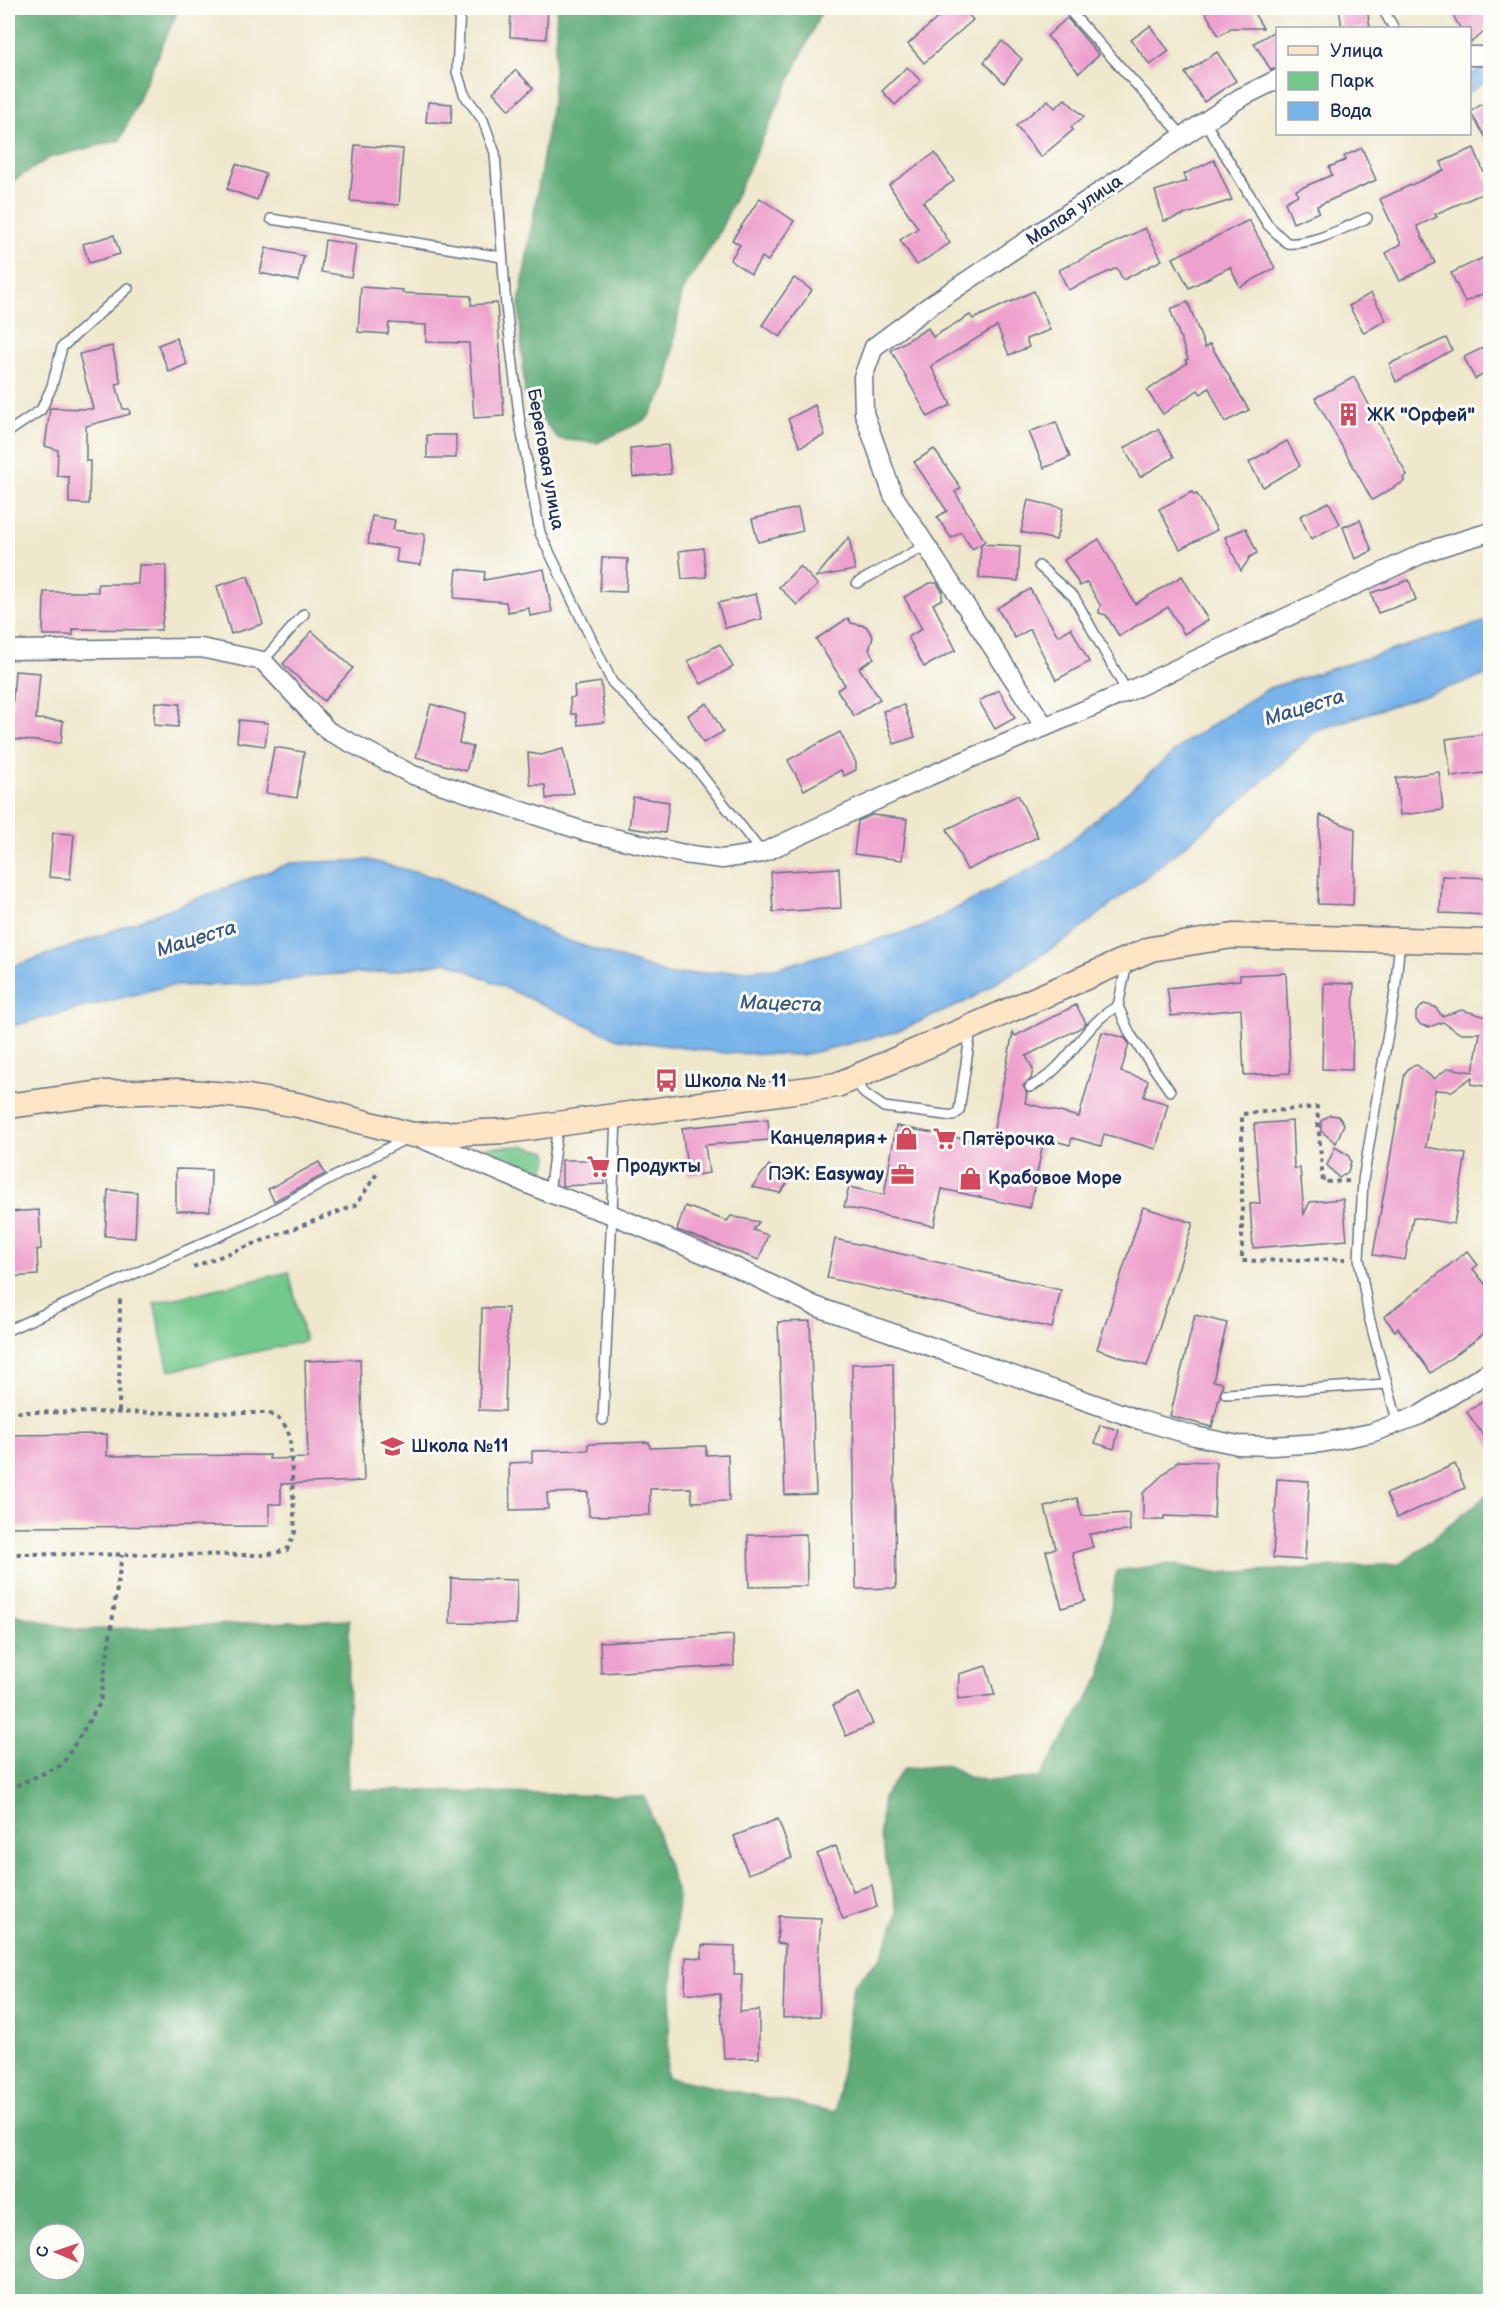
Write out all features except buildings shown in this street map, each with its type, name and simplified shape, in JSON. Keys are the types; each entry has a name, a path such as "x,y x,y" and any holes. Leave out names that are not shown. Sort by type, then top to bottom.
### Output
{"main road":[{"path":"8,1106 103,1094 176,1091 242,1096 297,1106 413,1135 507,1131 797,1092 854,1079 1151,949 1233,936 1491,942"}],"street":[{"path":"1471,56 1491,56"},
{"name":"Малая улица","path":"925,546 893,495 864,413 863,377 874,347 928,307 1240,98 1276,80"},
{"path":"8,650 201,648 264,661 328,730 413,775 583,831 684,854 722,859 762,853 1127,692 1428,551 1491,532"},
{"path":"925,546 1045,727"},
{"path":"413,1135 549,1193 613,1215 737,1268 816,1306 1140,1420 1195,1436 1238,1445 1271,1446 1321,1443 1371,1433 1420,1415 1491,1371"}],"lane":[{"name":"Береговая улица","path":"460,8 458,72 464,94 483,120 495,153 502,257 520,423 540,533 612,682 695,767 762,853"},
{"path":"1067,8 1183,136"},
{"path":"1382,8 1393,27"},
{"path":"1205,122 1268,225 1287,243 1314,239 1367,218"},
{"path":"271,219 502,257"},
{"path":"8,432 42,410 52,386 62,347 128,288"},
{"path":"857,583 925,546"},
{"path":"1040,566 1074,597 1127,692"},
{"path":"264,661 304,614"},
{"path":"1398,1423 1369,1317 1359,1258 1362,1180 1395,992 1400,940"},
{"path":"1129,958 1118,1006 1130,1034 1170,1091"},
{"path":"1030,1087 1042,1082 1063,1064 1096,1020 1118,1006"},
{"path":"854,1079 865,1094 884,1107 953,1116 959,1111 972,1029"},
{"path":"603,1420 616,1115"},
{"path":"549,1193 558,1123"},
{"path":"8,1329 248,1223 413,1135"},
{"path":"1226,1394 1387,1384"}],"path":[{"path":"1359,1258 1242,1261 1242,1114 1317,1107 1323,1182 1362,1180"},
{"path":"119,1412 120,1295"},
{"path":"8,1412 268,1413 277,1417 288,1430 290,1438 295,1532 286,1550 276,1554 8,1554"},
{"path":"8,1789 62,1765 99,1703 122,1555"}],"green space":[{"path":"8,8 179,8 120,140 49,158 8,184"},
{"path":"557,8 823,8 717,237 682,291 667,387 647,419 597,443 558,439 525,397 519,305 553,96"},
{"path":"524,1146 548,1152 549,1156 542,1177 535,1178 471,1151 474,1148"},
{"path":"289,1272 305,1341 169,1371 154,1303"},
{"path":"1490,1493 1490,2301 8,2301 8,1613 77,1630 349,1620 348,1789 645,1797 678,1896 666,2077 836,2112 853,1985 881,1957 898,1914 880,1834 883,1796 904,1769 948,1765 968,1777 988,1781 1040,1778 1102,1675 1116,1571 1170,1564 1215,1573 1401,1564"}],"water":[{"path":"1485,66 1490,79 1471,91 1471,74"},
{"name":"Мацеста","path":"1490,620 1490,674 1317,730 1244,798 1072,936 967,1001 896,1032 803,1055 724,1053 618,1039 449,962 387,972 320,975 269,984 167,986 8,1027 8,968 291,863 369,860 441,879 560,938 671,975 776,968 920,928 1051,858 1187,741 1269,688"}],"place":[{"name":"ЖК \"Орфей\"","path":"1349,415"},
{"name":"Школа № 11","path":"666,1081"},
{"name":"Канцелярия+","path":"907,1138"},
{"name":"Пятёрочка","path":"944,1139"},
{"name":"Продукты","path":"598,1166"},
{"name":"ПЭК: Easyway","path":"902,1174"},
{"name":"Крабовое Море","path":"970,1178"},
{"name":"Школа №11","path":"393,1446"}]}
